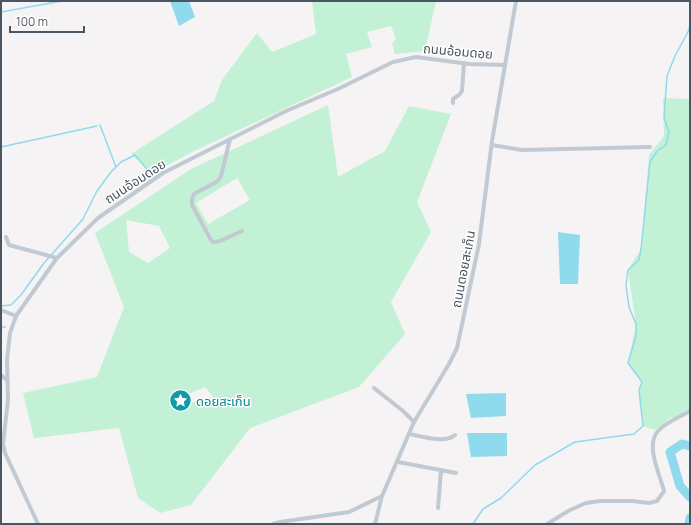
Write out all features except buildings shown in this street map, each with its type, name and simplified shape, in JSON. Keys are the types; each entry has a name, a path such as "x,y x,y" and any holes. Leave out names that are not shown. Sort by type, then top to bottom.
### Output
{"street":[{"name":"ถนนดอยสะเก็น","path":"375,524 382,496 414,422 457,348 479,244 492,145 516,1"},
{"name":"ถนนอ้อมดอย","path":"38,524 5,454 3,444 8,400 7,360 10,333 16,316 57,258 98,218 163,173 286,111 338,89 393,62 416,57 464,64 505,65"},
{"path":"453,103 454,99 460,95 462,91 464,64"},
{"path":"230,139 221,176 218,181 194,194 192,205 213,242 220,241 242,231"},
{"path":"492,145 522,150 650,147"},
{"path":"6,238 9,245 57,258"},
{"path":"1,310 16,316"},
{"path":"1,375 8,381"},
{"path":"374,388 403,411 414,422"},
{"path":"547,524 570,510 586,503 600,501 632,501 649,503 657,501 664,491 656,465 653,445 655,437 661,429 690,411"},
{"path":"409,434 442,439 450,438 455,435"},
{"path":"398,462 456,473"},
{"path":"438,508 441,470"},
{"path":"273,524 348,512 382,496"}],"green space":[{"path":"312,1 436,1 425,51 395,54 392,43 396,39 391,26 367,32 372,47 346,54 352,77 188,154 152,174 131,154 214,101 222,80 257,33 272,52 316,34"},
{"path":"663,98 690,99 690,409 678,416 670,418 655,430 643,426 639,394 642,382 628,363 636,324 628,270 641,249 649,155 664,136"},
{"path":"328,105 338,177 385,151 409,106 451,114 417,202 431,232 391,302 405,334 359,387 250,428 191,505 160,513 138,498 119,428 34,438 23,393 97,377 124,307 95,233 191,169","holes":["237,178 250,200 208,224 196,203","126,220 159,226 170,248 148,263 129,252","205,387 213,397 201,403 175,400"]}],"water":[{"path":"170,1 189,1 195,17 179,26"},
{"path":"558,232 580,235 578,284 560,284"},
{"path":"506,393 506,416 471,418 466,394"},
{"path":"467,433 507,433 507,456 471,457"}],"waterway":[{"path":"1,12 62,1"},
{"path":"473,524 483,509 501,498 535,465 575,442 634,434 643,426 639,390 642,382 628,363 636,336 636,324 629,307 626,285 628,270 639,260 650,162 657,151 666,145 669,132 664,118 667,76 690,25"},
{"path":"100,125 116,167"},
{"path":"1,147 97,126"},
{"path":"1,306 11,305 21,295 44,263 83,219 97,191 111,172 121,162 135,155 152,175"},
{"path":"690,446 682,444 670,452 680,486 690,497"},
{"path":"689,524 690,518"}],"place":[{"name":"ดอยสะเก็น","path":"181,401"}]}
